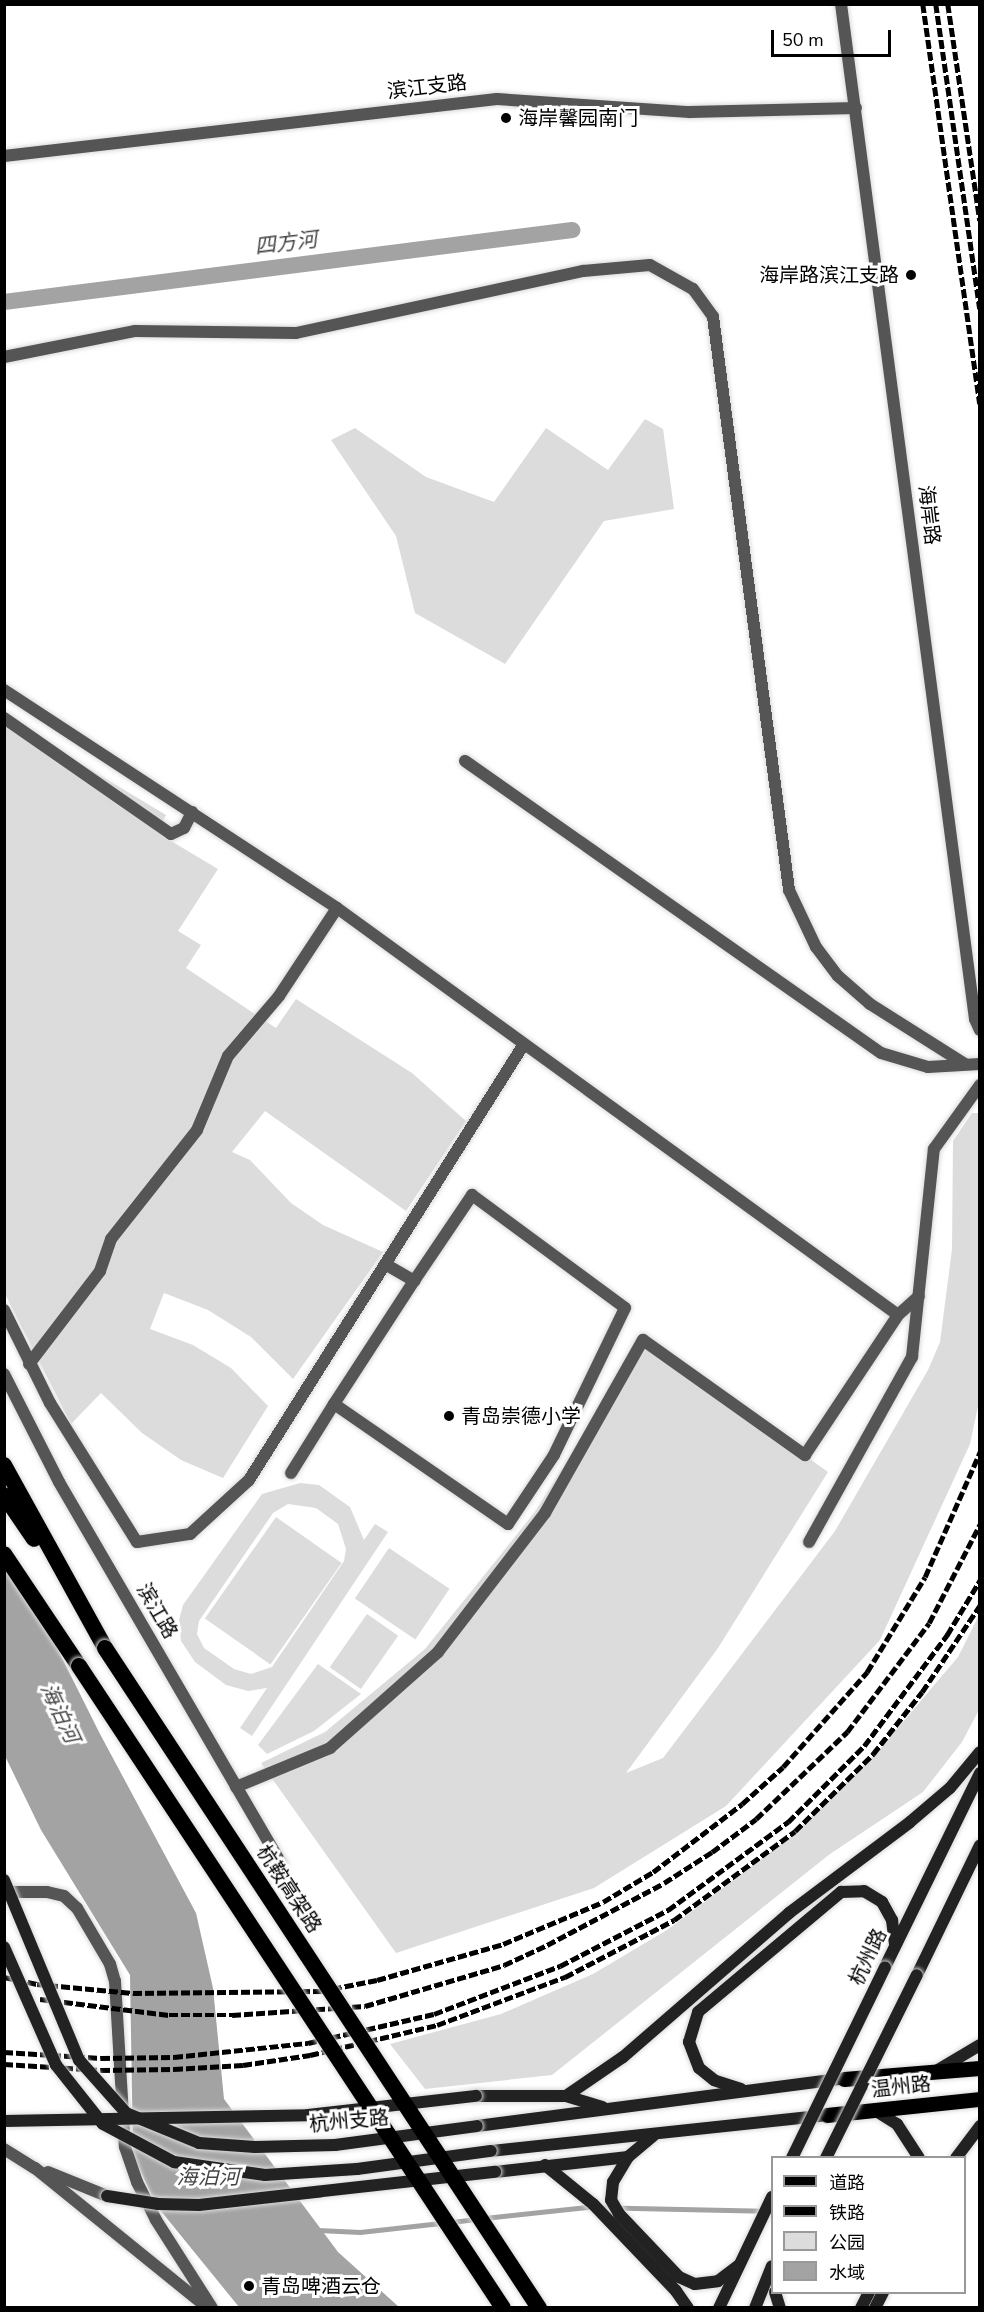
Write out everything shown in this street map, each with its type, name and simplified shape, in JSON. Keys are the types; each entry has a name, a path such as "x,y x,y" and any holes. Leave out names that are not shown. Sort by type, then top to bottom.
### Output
{"highway":[{"path":"4,1466 105,1648"},
{"name":"杭鞍高架路","path":"4,1495 539,2307"},
{"path":"4,1554 503,2307"}],"main road":[{"path":"566,2096 623,2057 789,1913 910,1822 950,1788 980,1752"},
{"name":"杭州路","path":"792,2156 980,1773"},
{"path":"826,2156 980,1845"},
{"path":"964,1881 980,1868"},
{"name":"杭州支路","path":"4,1880 80,2060 126,2113 199,2143 255,2147 335,2145 741,2089 844,2079"},
{"path":"741,2089 714,2080 699,2068 689,2042 698,2012 841,1892 864,1891 882,1902 892,1920 895,1945"},
{"path":"4,1947 56,2065 103,2124 174,2162 265,2175 357,2169 491,2151 653,2136 828,2115"},
{"path":"938,2070 980,2045"},
{"name":"温州路","path":"844,2079 980,2068"},
{"path":"4,2121 297,2116 476,2096 566,2096 607,2108"},
{"name":"温州路","path":"828,2115 980,2099"},
{"path":"876,2111 897,2124 918,2156"},
{"path":"958,2156 980,2126"},
{"path":"653,2136 628,2157 613,2182 611,2200 625,2231 688,2307"},
{"path":"107,2196 158,2204 199,2205 628,2157"},
{"path":"545,2165 679,2277 695,2284 718,2281 739,2265"},
{"path":"719,2307 771,2199"},
{"path":"754,2307 771,2268"}],"street":[{"name":"海岸路","path":"841,4 973,1007 980,1030"},
{"name":"滨江支路","path":"4,156 497,99 690,112 856,108"},
{"path":"4,357 135,331 296,333 583,271 650,265 693,289 713,318 789,890 816,947 838,976 870,1004 965,1064"},
{"path":"4,690 337,908 898,1315"},
{"path":"4,718 171,834 184,828 192,812"},
{"path":"465,761 881,1053 928,1067 980,1064"},
{"path":"29,1364 100,1271 111,1239 198,1130 228,1056 279,996 337,908"},
{"path":"4,1310 29,1364 137,1542 190,1534 249,1480 524,1044"},
{"path":"808,1542 912,1357 934,1149 980,1085"},
{"path":"291,1473 334,1404 414,1281 472,1195 625,1308 554,1455 508,1524 334,1404"},
{"path":"385,1264 414,1281"},
{"path":"236,1787 330,1748 438,1652 545,1513 643,1340 805,1455 898,1315 919,1296"},
{"name":"滨江路","path":"4,1374 59,1482 282,1865"},
{"path":"4,1892 47,1892 64,1896 77,1908 110,1964 116,1981 125,2147 136,2182 156,2220 210,2307"},
{"path":"4,2149 35,2168 210,2307"},
{"path":"35,2168 107,2196"}],"green space":[{"path":"645,419 663,429 674,509 604,521 505,664 415,613 396,536 331,440 355,428 426,477 494,502 546,428 608,470"},
{"path":"4,718 166,815 156,832 218,869 178,931 201,945 186,968 276,1028 296,999 412,1073 466,1121 406,1211 265,1111 232,1152 250,1160 291,1203 323,1225 383,1252 293,1379 251,1337 208,1310 164,1293 150,1329 193,1345 231,1368 268,1406 223,1478 181,1460 142,1433 101,1393 71,1424 5,1294"},
{"path":"972,1113 979,1113 980,1397 970,1444 880,1640 726,1806 594,1888 396,1953 261,1763 325,1732 425,1649 535,1512 643,1340 828,1472 718,1648 626,1773 663,1758 835,1531 928,1370 940,1342 952,1249 953,1141"},
{"path":"300,1483 319,1485 350,1507 364,1540 375,1524 388,1532 252,1736 240,1728 267,1688 248,1691 226,1685 195,1662 181,1641 179,1620 183,1605 262,1494","holes":["288,1504 316,1508 338,1524 346,1549 344,1561 272,1667 251,1674 234,1669 204,1648 197,1634 199,1621 273,1513"]},
{"path":"276,1517 342,1563 270,1664 205,1619"},
{"path":"389,1548 450,1589 415,1639 355,1599"},
{"path":"367,1614 398,1636 361,1689 330,1667"},
{"path":"979,1615 979,1710 962,1742 923,1792 830,1854 552,2075 425,2089 390,2044 501,2014 593,1974 667,1930 788,1839 880,1749 958,1657"},
{"path":"318,1664 361,1694 314,1731 267,1754 258,1745"}],"water":[{"name":"海泊河","path":"4,1542 100,1734 196,1913 213,1988 224,2099 338,2252 399,2307 239,2307 156,2205 133,2155 130,1975 41,1830 5,1756"}],"waterway":[{"name":"四方河","path":"4,302 572,230"},
{"path":"485,2218 586,2207 771,2211"},
{"path":"452,2222 477,2219"},
{"path":"318,2230 360,2232 441,2223"}],"railway":[{"path":"923,4 980,404"},
{"path":"936,4 980,309"},
{"path":"948,4 980,221"},
{"path":"4,1977 37,1984 133,1993 321,1991 377,1980 503,1944 603,1902 653,1872 742,1804 783,1767 867,1672 925,1577 980,1452"},
{"path":"40,1999 169,2015 232,2015 365,2006 504,1965 547,1945 664,1883 712,1852 756,1819 847,1732 929,1623 980,1524"},
{"path":"4,2052 101,2058 174,2057 308,2043 434,2014 560,1966 668,1910 788,1822 864,1746 947,1635 980,1580"},
{"path":"4,2064 101,2070 174,2069 243,2065 310,2055 437,2025 565,1977 674,1920 795,1831 873,1754 922,1692 980,1605"}],"place":[{"name":"海岸馨园南门","path":"506,118"},
{"name":"海岸路滨江支路","path":"911,275"},
{"name":"青岛崇德小学","path":"449,1416"},
{"name":"青岛啤酒云仓","path":"249,2286"}]}
